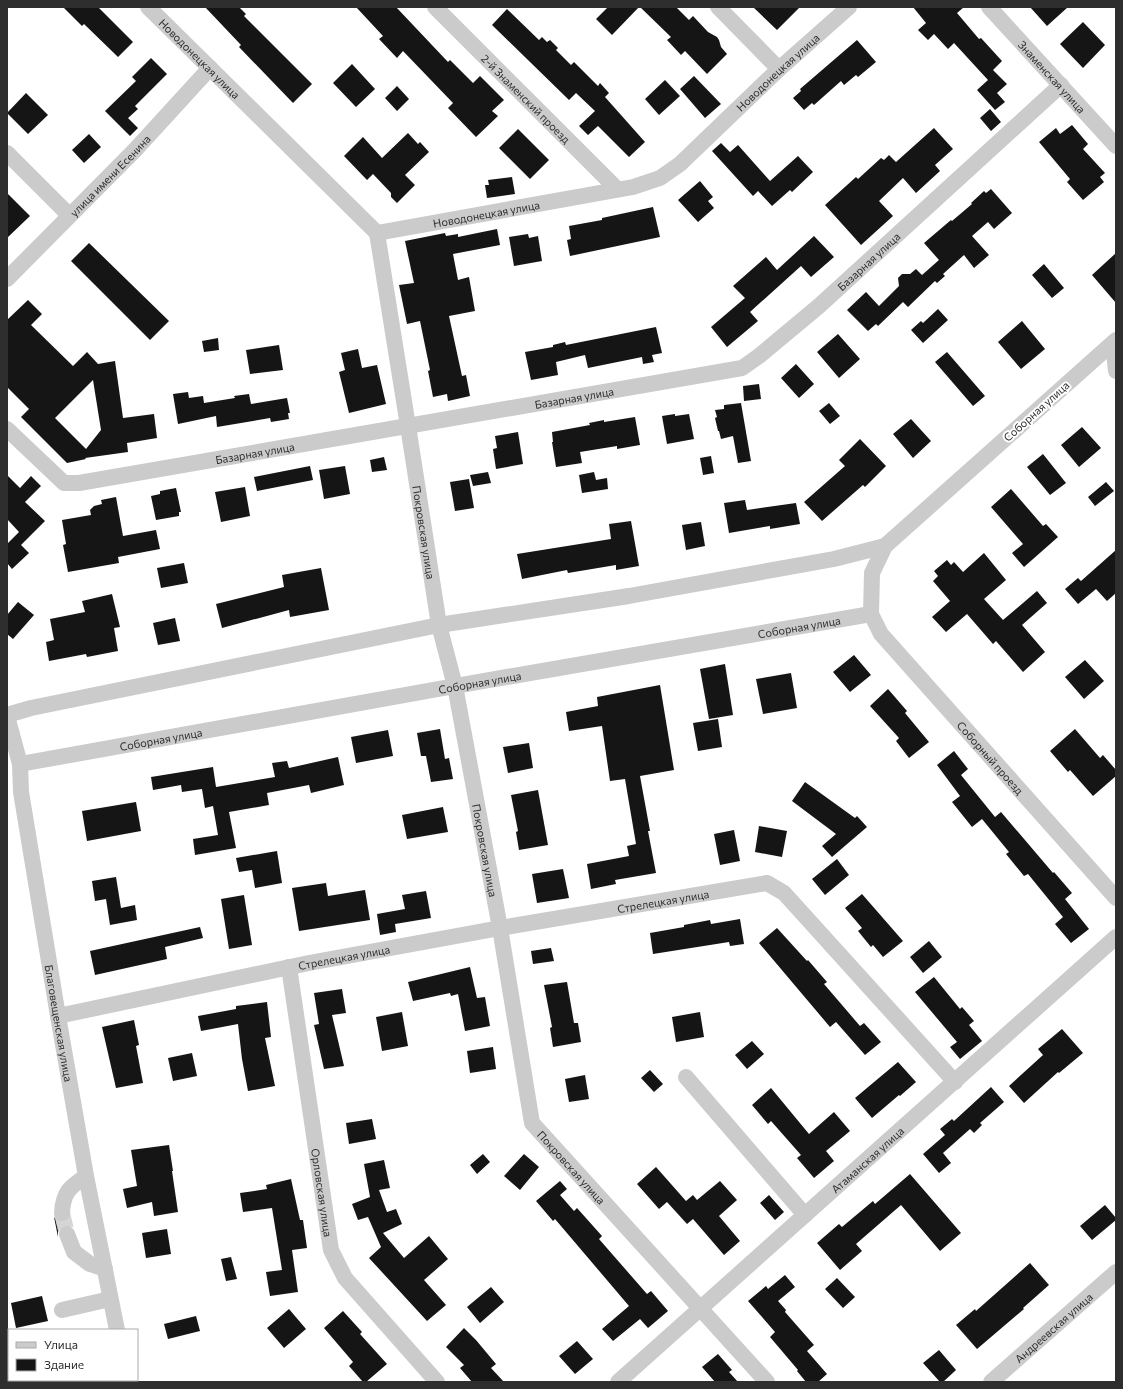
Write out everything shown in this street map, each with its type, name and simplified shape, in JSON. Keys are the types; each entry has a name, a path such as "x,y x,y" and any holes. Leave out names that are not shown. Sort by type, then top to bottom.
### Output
{"street":[{"name":"Новодонецкая улица","path":"148,7 377,234 634,187 660,178 680,164 779,68 849,7"},
{"name":"2-й Знаменский проезд","path":"434,7 617,189"},
{"path":"718,7 779,68"},
{"name":"Знаменская улица","path":"989,7 1116,146"},
{"name":"улица имени Есенина","path":"7,279 135,150 210,68"},
{"name":"Базарная улица","path":"7,429 64,483 79,483 742,368 759,356 819,306 1061,85"},
{"path":"7,153 70,215"},
{"name":"Покровская улица","path":"377,234 439,625 455,686 500,928 532,1123 767,1382"},
{"path":"1114,341 1116,371"},
{"name":"Соборная улица","path":"20,764 455,686 870,614 872,573 885,546 1114,341"},
{"name":"Соборная улица","path":"7,716 30,708 439,625 629,596 834,559 885,546"},
{"name":"Соборный проезд","path":"870,614 881,634 1116,898"},
{"name":"Благовещенская улица","path":"7,716 20,764 21,792 58,1016 86,1176 117,1329"},
{"name":"Стрелецкая улица","path":"58,1016 289,967 500,928 767,883 784,893 955,1082"},
{"name":"Атаманская улица","path":"618,1382 699,1308 955,1082 1116,937"},
{"name":"Орловская улица","path":"289,967 331,1250 345,1278 437,1382"},
{"path":"686,1077 805,1215"},
{"path":"62,1213 63,1200 72,1186 86,1176"},
{"path":"67,1234 74,1252 90,1264 105,1269"},
{"name":"Андреевская улица","path":"991,1382 1116,1272"},
{"path":"62,1310 110,1299"}],"water":[{"path":"7,1326 8,1381 22,1382 7,1382"}],"building":[{"path":"63,7 98,7 133,42 118,57 84,24 82,26"},
{"path":"205,7 239,7 246,14 244,16 312,84 293,103 239,47 241,45"},
{"path":"356,7 396,7 448,62 450,60 473,83 480,76 504,100 492,111 498,116 476,137 448,108 453,103 403,51 397,58 379,39 383,36"},
{"path":"608,7 639,7 612,35 596,19"},
{"path":"640,7 676,7 689,20 693,16 708,32 717,37 721,47 727,54 707,74 685,51 681,55 667,40 671,37"},
{"path":"753,7 800,7 777,30"},
{"path":"913,7 964,7 957,13 979,39 981,38 1002,61 993,70 1007,84 997,93 1005,102 995,110 977,90 988,80 954,43 948,49 934,34 928,40 918,30 926,23"},
{"path":"1030,7 1068,7 1047,26"},
{"path":"507,9 539,40 542,37 547,42 550,40 558,48 556,50 571,65 574,62 598,86 600,83 609,93 605,97 645,142 629,157 598,126 588,135 579,126 595,111 576,93 569,100 492,25"},
{"path":"1083,22 1105,45 1083,68 1060,44"},
{"path":"857,40 876,62 858,77 856,75 844,85 841,81 814,105 812,103 804,110 793,98 801,91 800,89"},
{"path":"151,58 167,74 135,106 138,109 128,118 138,128 130,136 105,111 136,81 132,77"},
{"path":"352,64 375,89 356,107 333,83"},
{"path":"694,76 721,104 705,118 680,89"},
{"path":"665,80 680,96 659,115 645,99"},
{"path":"397,86 409,99 397,111 385,98"},
{"path":"26,93 48,115 28,134 7,113"},
{"path":"990,109 1001,122 991,131 980,118"},
{"path":"1072,125 1088,144 1083,149 1105,173 1100,177 1104,182 1083,200 1067,182 1070,179 1039,142 1056,128 1060,134"},
{"path":"934,128 953,149 935,165 940,171 916,193 903,178 879,201 893,216 861,245 825,205 856,177 858,179 881,158 884,160 889,155 896,162"},
{"path":"518,129 549,160 530,179 499,148"},
{"path":"408,133 418,144 420,142 429,152 405,175 415,185 397,203 391,197 391,193 373,174 367,180 344,156 363,137 382,158"},
{"path":"89,134 101,147 84,163 72,150"},
{"path":"721,143 730,152 738,145 770,181 798,156 813,172 792,192 790,190 772,206 758,191 753,196 712,151"},
{"path":"512,177 515,194 487,198 485,185 489,185 488,180"},
{"path":"700,181 713,197 708,201 714,208 698,222 678,200"},
{"path":"991,189 1012,213 994,229 988,222 972,236 989,255 974,268 964,255 943,274 945,276 937,283 935,281 908,307 903,302 878,326 876,324 868,331 847,310 866,292 879,306 899,286 898,278 902,274 910,274 916,269 922,275 939,260 924,243 972,204 971,203 984,191 986,193"},
{"path":"7,193 30,216 7,238"},
{"path":"653,207 660,237 570,256 567,240 571,239 569,226 602,220 602,218"},
{"path":"497,229 500,245 453,254 458,280 469,277 475,311 449,316 462,376 466,375 470,396 448,401 447,394 433,397 428,371 430,370 420,321 407,324 399,285 414,283 405,241 445,233 446,236 458,234 458,237"},
{"path":"528,234 529,238 538,236 542,261 514,266 509,237"},
{"path":"814,236 834,257 811,277 801,266 750,312 758,321 727,347 711,327 745,298 733,286 766,257 777,270"},
{"path":"89,243 169,321 150,340 71,261"},
{"path":"1116,253 1116,303 1092,275"},
{"path":"1044,264 1064,288 1052,298 1032,275"},
{"path":"28,300 42,314 31,325 73,366 87,352 98,364 115,361 123,418 154,414 157,438 127,443 128,452 85,458 86,459 67,463 21,417 29,409 7,387 7,320","holes":["93,380 101,430 86,449 55,418"]},
{"path":"938,309 948,320 923,343 911,330 921,321 923,323"},
{"path":"1022,321 1045,349 1021,369 998,342"},
{"path":"656,327 662,353 652,355 654,362 643,364 642,357 588,368 585,355 556,362 558,375 531,380 525,352 553,347 553,345 565,342 566,345"},
{"path":"838,334 860,359 839,378 817,352"},
{"path":"218,338 219,350 204,352 202,341"},
{"path":"279,345 283,370 250,374 246,350"},
{"path":"358,349 362,368 377,365 386,404 349,413 339,372 345,370 341,353"},
{"path":"947,352 985,396 973,406 935,362"},
{"path":"796,364 814,384 799,398 781,378"},
{"path":"759,384 761,399 744,401 743,386"},
{"path":"188,392 189,398 203,396 204,403 249,394 251,404 287,398 290,413 288,413 289,419 271,422 270,418 217,427 216,416 178,424 173,394"},
{"path":"741,403 751,461 738,463 733,436 721,439 715,418 717,417 715,410 724,409 724,405"},
{"path":"829,403 840,416 830,424 819,411"},
{"path":"675,414 675,416 689,414 694,439 667,444 662,416"},
{"path":"635,417 640,445 617,449 617,446 580,452 582,463 556,467 552,432 590,425 589,423 604,420 604,422"},
{"path":"911,419 931,441 913,458 893,434"},
{"path":"1082,427 1101,448 1079,467 1061,445"},
{"path":"518,432 523,464 496,469 493,449 497,448 495,436"},
{"path":"860,439 886,466 865,487 863,485 822,521 804,502 845,466 839,460"},
{"path":"1043,454 1066,483 1050,495 1027,467"},
{"path":"711,456 714,473 703,475 700,458"},
{"path":"384,457 387,470 372,472 370,460"},
{"path":"310,466 313,480 257,491 254,477"},
{"path":"345,466 350,494 324,499 319,470"},
{"path":"488,472 491,483 473,486 470,475"},
{"path":"594,472 596,480 607,478 608,489 582,493 579,475"},
{"path":"7,475 20,488 31,476 41,486 25,502 45,521 21,545 29,553 12,569 7,563 7,544 19,532 7,519"},
{"path":"469,479 474,508 455,511 450,482"},
{"path":"1106,482 1114,491 1095,506 1088,497"},
{"path":"245,487 250,516 221,522 215,492"},
{"path":"176,488 181,512 179,512 179,516 156,520 151,496 160,494 160,491"},
{"path":"1011,489 1043,526 1046,524 1058,537 1024,567 1012,553 1023,544 991,507"},
{"path":"116,497 123,536 156,530 160,549 118,557 119,563 68,572 63,545 66,544 62,520 91,515 90,510 94,506 102,504 101,500"},
{"path":"745,500 747,510 796,503 800,524 770,529 770,526 729,533 724,503"},
{"path":"631,521 639,566 616,570 616,565 568,573 567,570 522,579 517,554 611,539 609,524"},
{"path":"701,522 705,546 686,550 682,525"},
{"path":"1116,550 1116,593 1107,601 1096,589 1078,604 1065,589 1078,578 1081,581"},
{"path":"984,553 1006,580 984,599 1003,620 1037,591 1047,603 1022,625 1045,652 1023,672 996,641 993,644 967,614 946,632 932,617 950,601 933,581 938,576 934,571 947,560 951,565 954,562 963,572"},
{"path":"184,563 188,583 161,588 157,568"},
{"path":"321,568 329,610 290,617 289,610 222,628 216,604 284,587 282,575"},
{"path":"112,594 120,627 114,628 118,651 87,657 86,654 49,661 46,642 54,640 50,619 85,612 82,601"},
{"path":"18,602 34,615 13,639 7,634 7,615"},
{"path":"175,618 180,641 158,645 153,623"},
{"path":"854,655 871,675 850,692 833,672"},
{"path":"1085,660 1104,681 1084,699 1065,677"},
{"path":"725,664 733,715 709,719 700,669"},
{"path":"791,673 797,708 763,714 756,679"},
{"path":"660,685 674,770 640,776 656,873 615,880 616,884 591,889 587,864 629,856 627,846 636,844 625,779 610,781 602,726 569,731 566,712 598,706 597,697"},
{"path":"888,689 907,711 905,713 929,742 909,758 896,741 899,738 870,706"},
{"path":"718,719 722,747 698,751 693,723"},
{"path":"440,729 445,759 449,758 453,779 431,782 426,756 421,756 417,733"},
{"path":"1075,729 1100,758 1103,755 1116,770 1116,776 1093,796 1070,770 1068,772 1050,751"},
{"path":"388,730 393,756 356,763 351,737"},
{"path":"529,743 533,768 508,773 503,747"},
{"path":"954,751 968,769 961,775 995,817 1001,812 1072,893 1065,899 1089,929 1071,943 1055,924 1063,917 1028,874 1024,876 1006,854 1009,852 982,819 972,827 952,802 960,796 937,765"},
{"path":"338,757 344,785 311,793 309,785 267,793 269,805 229,812 236,848 195,855 193,839 218,835 213,806 205,808 202,789 182,792 181,785 153,790 151,777 213,767 216,787 275,777 272,763 287,761 289,768"},
{"path":"805,782 855,818 857,816 867,827 832,857 822,846 836,834 792,801"},
{"path":"538,790 548,845 519,850 516,832 518,831 511,795"},
{"path":"136,802 141,831 87,841 82,811"},
{"path":"443,807 448,832 407,839 402,815"},
{"path":"759,826 787,831 782,857 755,852"},
{"path":"734,830 740,861 720,865 714,834"},
{"path":"277,851 282,883 255,888 252,870 239,872 236,858"},
{"path":"837,859 849,875 825,895 812,879"},
{"path":"563,869 569,898 537,903 532,874"},
{"path":"116,877 121,908 135,905 137,920 110,925 106,899 95,901 92,881"},
{"path":"326,883 328,896 365,890 370,920 299,931 292,888"},
{"path":"426,891 431,918 395,924 396,932 380,935 377,914 405,909 402,895"},
{"path":"862,894 903,941 883,957 873,945 871,947 858,931 862,928 845,908"},
{"path":"244,895 252,945 229,949 221,899"},
{"path":"740,919 744,944 730,946 729,942 653,954 650,933 684,927 684,925 710,920 711,924"},
{"path":"200,927 203,938 165,947 167,959 95,975 90,951"},
{"path":"777,928 827,982 824,984 860,1026 864,1023 881,1042 865,1055 836,1022 830,1027 759,943"},
{"path":"929,941 942,957 923,973 910,957"},
{"path":"551,948 554,961 533,964 531,951"},
{"path":"470,967 477,998 485,997 490,1026 465,1031 458,994 451,996 450,993 413,1001 408,982"},
{"path":"934,977 960,1009 962,1007 974,1021 969,1025 982,1041 960,1059 950,1047 957,1042 915,992"},
{"path":"567,982 574,1023 578,1023 581,1042 553,1047 550,1028 552,1027 544,985"},
{"path":"342,989 346,1013 332,1015 344,1066 324,1069 314,1025 319,1024 314,993"},
{"path":"267,1002 271,1037 265,1038 275,1086 248,1091 242,1059 238,1024 201,1031 198,1016 236,1009 236,1006"},
{"path":"402,1012 408,1046 382,1051 376,1017"},
{"path":"700,1012 704,1037 676,1042 672,1017"},
{"path":"134,1020 139,1045 136,1046 143,1083 116,1088 102,1027"},
{"path":"1062,1029 1083,1053 1059,1073 1058,1072 1024,1103 1009,1086 1043,1055 1038,1049"},
{"path":"752,1041 764,1054 747,1069 735,1055"},
{"path":"493,1047 496,1069 470,1073 467,1051"},
{"path":"192,1053 197,1076 173,1081 168,1058"},
{"path":"898,1062 916,1082 872,1118 855,1098"},
{"path":"650,1070 663,1084 654,1092 641,1078"},
{"path":"585,1075 589,1099 569,1102 565,1079"},
{"path":"991,1087 1004,1102 980,1123 982,1125 974,1133 970,1129 943,1153 951,1163 939,1173 923,1154 945,1135 940,1129 952,1119 954,1121"},
{"path":"771,1088 809,1134 834,1112 850,1131 826,1151 834,1161 814,1178 797,1158 801,1155 771,1121 768,1124 752,1105"},
{"path":"372,1119 376,1139 349,1144 346,1123"},
{"path":"169,1145 178,1212 154,1216 152,1202 127,1208 123,1189 137,1186 131,1150"},
{"path":"483,1154 490,1162 477,1174 470,1165"},
{"path":"524,1154 539,1167 520,1190 504,1176"},
{"path":"384,1160 390,1188 379,1190 387,1212 396,1209 402,1224 383,1233 404,1258 429,1236 448,1259 424,1280 446,1305 427,1321 369,1258 381,1247 368,1217 358,1220 352,1204 370,1197 364,1164"},
{"path":"656,1167 686,1201 693,1195 697,1200 720,1181 737,1200 719,1216 740,1241 724,1255 693,1219 687,1224 667,1202 659,1209 637,1184"},
{"path":"910,1174 961,1233 940,1251 901,1205 856,1244 862,1251 840,1270 817,1243 839,1224 842,1227 873,1201 875,1204"},
{"path":"291,1179 300,1220 303,1220 307,1248 292,1250 298,1292 270,1296 266,1272 282,1270 272,1208 243,1212 240,1193 267,1189 266,1185"},
{"path":"560,1181 567,1189 560,1195 574,1211 577,1208 602,1236 599,1239 647,1294 651,1291 668,1311 648,1328 640,1319 613,1341 602,1329 629,1306 555,1219 553,1221 536,1201"},
{"path":"769,1195 784,1212 775,1220 760,1203"},
{"path":"1105,1205 1116,1220 1092,1240 1080,1226"},
{"path":"54,1217 57,1221 67,1221 67,1225 63,1225 59,1228 58,1237"},
{"path":"167,1229 171,1254 146,1258 142,1233"},
{"path":"231,1257 237,1279 226,1281 221,1259"},
{"path":"1030,1263 1049,1285 1023,1308 1024,1309 977,1349 956,1325 975,1309 976,1311"},
{"path":"785,1275 795,1287 778,1301 786,1310 785,1312 814,1345 807,1351 827,1374 818,1382 806,1382 797,1371 798,1370 770,1337 775,1332 748,1301 766,1286 768,1289"},
{"path":"837,1278 855,1297 843,1308 825,1289"},
{"path":"491,1287 504,1302 480,1323 467,1307"},
{"path":"42,1296 48,1321 16,1328 11,1303"},
{"path":"289,1309 306,1329 284,1348 267,1328"},
{"path":"343,1311 362,1332 360,1334 387,1364 366,1382 363,1382 349,1366 353,1362 324,1328"},
{"path":"196,1316 200,1331 168,1339 164,1324"},
{"path":"464,1328 496,1364 491,1368 504,1382 472,1382 460,1368 464,1365 446,1347"},
{"path":"577,1341 593,1359 575,1374 559,1356"},
{"path":"939,1350 956,1370 943,1382 940,1382 923,1363"},
{"path":"718,1354 732,1370 729,1372 738,1382 715,1382 702,1367"}],"tunnel":[{"path":"62,1213 67,1234"}]}
